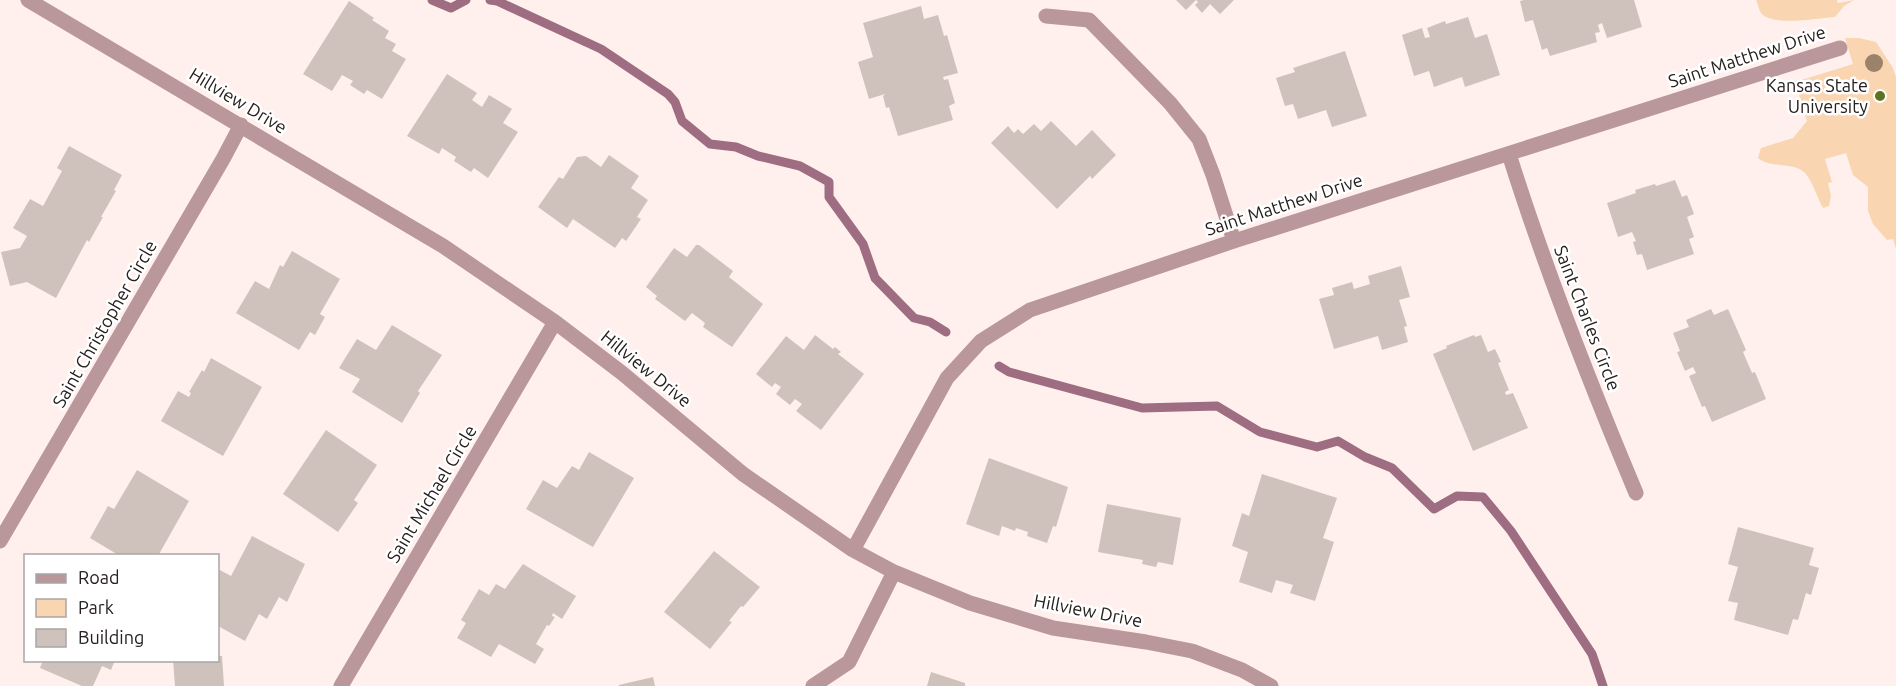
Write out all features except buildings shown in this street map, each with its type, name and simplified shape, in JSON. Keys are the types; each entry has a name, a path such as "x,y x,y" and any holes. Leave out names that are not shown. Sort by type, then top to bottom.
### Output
{"street":[{"name":"Hillview Drive","path":"28,0 443,246 555,322 622,373 743,474 853,550 894,572 970,603 1053,628 1192,651 1242,670 1270,686"},
{"path":"1046,16 1089,20 1170,103 1199,139 1234,240"},
{"name":"Saint Matthew Drive","path":"853,550 947,378 981,341 1030,310 1234,240 1840,48"},
{"name":"Saint Christopher Circle","path":"0,541 241,125"},
{"name":"Saint Charles Circle","path":"1509,154 1541,252 1636,493"},
{"name":"Saint Michael Circle","path":"341,686 555,322"},
{"path":"813,686 849,662 894,572"}],"green space":[{"path":"1756,0 1837,0 1838,3 1854,0 1844,6 1835,17 1785,21 1775,20 1761,13"},
{"path":"1845,38 1876,42 1893,68 1896,77 1896,249 1893,239 1887,240 1873,224 1868,211 1868,187 1853,175 1846,153 1825,159 1832,182 1828,183 1831,196 1829,206 1823,208 1811,182 1801,170 1769,163 1758,158 1761,148 1793,138 1807,121 1795,82 1853,64"}],"waterway":[{"path":"432,0 451,8 466,0"},
{"path":"490,0 497,1 601,49 668,94 675,102 682,121 710,144 736,147 758,156 800,166 829,182 829,197 863,244 875,278 914,318 930,322 946,332"},
{"path":"999,366 1009,372 1142,408 1217,406 1260,432 1317,447 1338,441 1365,457 1392,468 1434,509 1457,496 1483,497 1511,531 1592,654 1603,686"}],"place":[{"name":"Kansas State University","path":"1880,96"}]}
